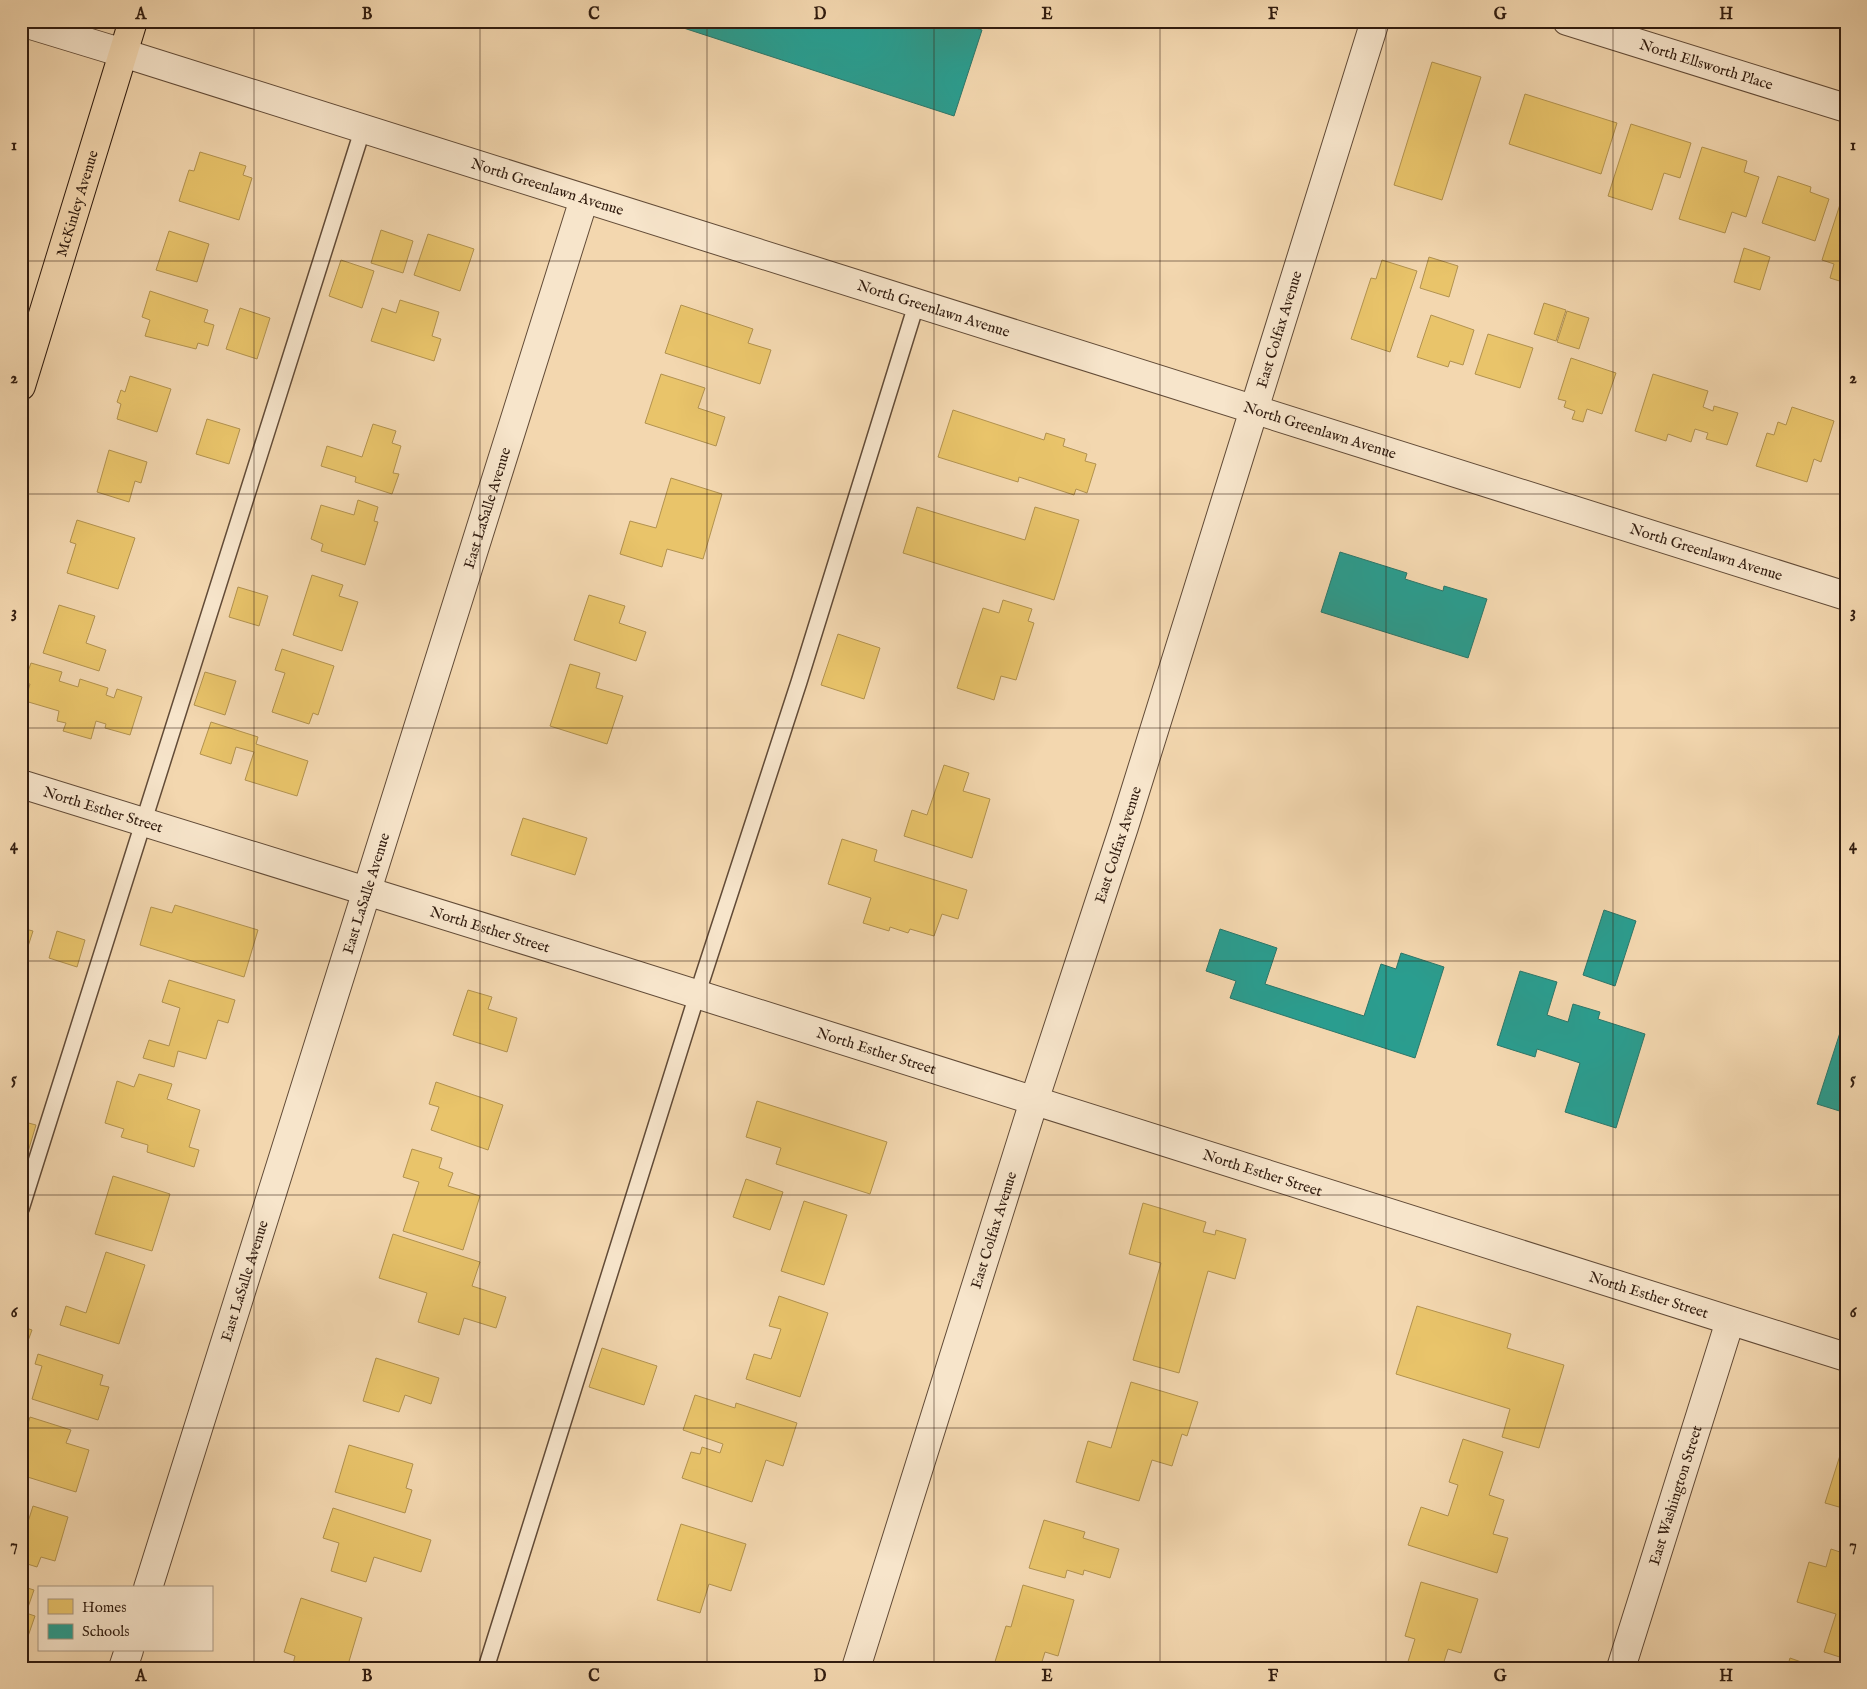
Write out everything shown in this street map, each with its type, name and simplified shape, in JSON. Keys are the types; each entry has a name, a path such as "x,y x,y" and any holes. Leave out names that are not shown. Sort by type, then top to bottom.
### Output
{"main road":[{"name":"McKinley Avenue","path":"21,386 133,21"}],"street":[{"name":"East Colfax Avenue","path":"856,1668 1034,1101 1124,827 1375,21"},
{"name":"North Ellsworth Place","path":"1567,21 1846,108"},
{"name":"North Greenlawn Avenue","path":"21,22 1846,596"},
{"name":"East LaSalle Avenue","path":"149,1586 584,199"},
{"name":"North Esther Street","path":"21,784 1846,1357"},
{"name":"East Washington Street","path":"1621,1668 1730,1321"},
{"path":"123,1668 128,1652"}],"lane":[{"path":"21,1209 363,128"},
{"path":"486,1668 697,995 799,682 916,302"}],"building: Homes":[{"path":"1432,62 1481,77 1442,200 1394,185"},
{"path":"1525,94 1617,123 1601,174 1509,144"},
{"path":"1631,124 1691,143 1680,178 1664,173 1652,210 1608,196"},
{"path":"1702,147 1747,161 1744,172 1759,177 1746,217 1732,212 1725,233 1679,219"},
{"path":"200,152 246,166 243,175 252,178 239,220 179,201 189,170 194,171"},
{"path":"1778,176 1811,187 1810,192 1829,199 1815,241 1762,223"},
{"path":"1844,192 1846,193 1846,283 1830,278 1834,264 1822,260"},
{"path":"381,230 413,241 403,273 371,263"},
{"path":"169,231 209,244 197,282 156,270"},
{"path":"428,234 474,249 460,291 414,275"},
{"path":"1744,248 1770,257 1760,290 1734,282"},
{"path":"1429,257 1458,266 1449,297 1420,288"},
{"path":"341,260 374,271 362,308 329,296"},
{"path":"1382,260 1417,271 1390,352 1351,339 1371,278 1376,279"},
{"path":"150,291 208,310 204,322 214,325 208,346 198,343 196,349 145,336 150,320 142,317"},
{"path":"400,300 439,312 432,336 441,339 434,361 371,341 382,308 396,313"},
{"path":"1544,303 1566,310 1556,341 1534,334"},
{"path":"681,305 753,329 748,343 771,350 760,384 665,353"},
{"path":"240,308 270,318 257,359 226,349"},
{"path":"1567,311 1589,318 1579,349 1557,342"},
{"path":"1431,315 1474,330 1463,365 1450,361 1448,367 1417,357"},
{"path":"1488,334 1533,348 1520,388 1475,374"},
{"path":"1571,358 1616,373 1602,414 1587,409 1583,422 1572,419 1575,411 1564,407 1566,401 1558,399"},
{"path":"661,374 705,388 698,408 725,417 716,446 645,423"},
{"path":"1653,374 1708,391 1703,407 1713,411 1714,406 1738,413 1727,445 1706,439 1708,433 1695,429 1691,442 1668,434 1666,441 1635,431"},
{"path":"130,376 171,389 157,432 117,419 121,404 117,402 121,390 125,392"},
{"path":"1792,407 1834,421 1821,462 1814,459 1807,482 1756,466 1767,433 1774,435 1778,422 1786,425"},
{"path":"953,410 1044,440 1046,433 1065,439 1063,446 1087,454 1085,461 1096,464 1087,493 1076,489 1074,495 1019,477 1018,482 938,457"},
{"path":"207,419 240,429 229,464 196,454"},
{"path":"373,424 396,431 392,443 401,446 393,473 399,474 392,494 355,482 356,477 321,466 327,446 362,457"},
{"path":"109,450 147,462 141,483 135,481 129,502 97,492"},
{"path":"1846,477 1846,498 1840,496"},
{"path":"671,478 722,494 703,559 667,549 662,567 620,554 630,521 656,528"},
{"path":"358,500 378,507 374,521 378,522 365,565 321,551 323,544 311,539 321,505 354,515"},
{"path":"917,507 1025,540 1035,507 1079,520 1054,600 903,553"},
{"path":"77,520 135,538 118,589 67,573 76,544 70,542"},
{"path":"312,575 343,585 339,596 358,602 342,651 293,635"},
{"path":"238,587 268,596 259,626 229,617"},
{"path":"589,595 625,606 619,623 646,632 636,661 574,640"},
{"path":"1003,600 1032,609 1028,621 1034,623 1016,680 1001,676 994,700 957,688 983,608 999,613"},
{"path":"59,605 95,616 86,643 106,650 99,671 43,653"},
{"path":"838,634 880,648 864,699 821,685"},
{"path":"282,649 334,666 318,715 313,713 309,724 272,712 285,673 275,670"},
{"path":"31,663 62,672 59,681 78,687 80,679 108,688 106,695 114,698 117,689 142,697 130,735 105,728 106,724 96,721 91,739 63,731 66,723 57,721 59,711 25,701 30,684 24,683"},
{"path":"570,664 600,673 596,688 623,696 607,744 550,726"},
{"path":"205,672 236,681 225,715 194,705"},
{"path":"211,722 258,737 256,744 308,761 297,796 245,780 254,752 236,747 231,764 200,754"},
{"path":"944,765 969,773 963,791 990,799 972,858 904,836 912,810 927,815"},
{"path":"523,818 587,838 575,875 511,855"},
{"path":"842,839 877,850 874,861 967,890 958,919 942,914 934,936 910,929 908,933 890,927 889,931 863,923 871,898 828,884"},
{"path":"175,905 258,930 244,977 140,945 151,907 172,913"},
{"path":"21,928 33,931 22,965 21,965"},
{"path":"57,931 85,940 77,967 49,958"},
{"path":"169,980 235,1000 228,1023 218,1020 206,1059 178,1051 174,1067 143,1058 149,1040 169,1046 180,1008 162,1002"},
{"path":"468,990 492,997 488,1009 517,1018 507,1052 453,1035"},
{"path":"139,1074 172,1084 167,1099 200,1110 189,1147 199,1150 194,1167 147,1152 148,1145 121,1137 124,1129 105,1123 117,1081 134,1087"},
{"path":"436,1082 503,1105 488,1150 431,1130 439,1107 429,1104"},
{"path":"757,1101 887,1142 870,1194 776,1164 781,1148 746,1137"},
{"path":"21,1121 36,1125 25,1162 21,1161"},
{"path":"412,1149 442,1158 439,1168 453,1173 448,1186 480,1196 463,1250 403,1231 419,1182 403,1177"},
{"path":"113,1176 170,1194 152,1251 95,1234"},
{"path":"746,1179 783,1192 770,1230 733,1217"},
{"path":"804,1201 847,1215 824,1285 781,1271"},
{"path":"1143,1203 1206,1222 1203,1232 1215,1235 1216,1230 1246,1239 1235,1279 1208,1271 1179,1373 1133,1360 1161,1263 1129,1254"},
{"path":"393,1234 480,1262 472,1286 506,1297 496,1328 464,1318 459,1335 418,1322 427,1293 379,1278"},
{"path":"106,1252 145,1265 119,1344 60,1325 66,1306 86,1313"},
{"path":"779,1296 828,1313 800,1397 746,1379 754,1354 771,1359 781,1329 769,1326"},
{"path":"1417,1306 1511,1334 1507,1348 1564,1365 1539,1448 1502,1437 1510,1409 1396,1374"},
{"path":"21,1326 32,1330 25,1349 21,1348"},
{"path":"602,1348 657,1366 644,1405 589,1387"},
{"path":"38,1354 103,1375 100,1385 109,1387 98,1420 32,1399 42,1366 35,1364"},
{"path":"376,1358 439,1378 431,1404 405,1395 399,1412 363,1401"},
{"path":"1131,1382 1198,1402 1187,1436 1182,1434 1172,1466 1152,1460 1139,1501 1076,1482 1088,1441 1111,1448"},
{"path":"695,1395 735,1408 736,1403 797,1423 783,1466 766,1460 752,1502 682,1478 691,1452 700,1454 702,1447 720,1453 723,1444 683,1430"},
{"path":"30,1417 71,1430 66,1443 89,1450 76,1492 21,1475 21,1446"},
{"path":"1463,1439 1503,1452 1489,1495 1504,1500 1493,1534 1508,1538 1497,1573 1408,1545 1421,1507 1448,1516 1458,1485 1449,1482"},
{"path":"349,1445 413,1464 406,1488 412,1490 405,1513 335,1492"},
{"path":"1842,1449 1846,1450 1846,1509 1825,1503"},
{"path":"33,1506 68,1517 55,1561 41,1557 37,1567 21,1562 21,1523 27,1525"},
{"path":"333,1508 431,1540 421,1572 374,1557 366,1582 331,1571 339,1543 323,1538"},
{"path":"1044,1520 1085,1532 1083,1538 1119,1549 1110,1578 1084,1570 1083,1575 1067,1570 1065,1578 1029,1568"},
{"path":"681,1524 746,1544 731,1591 709,1584 700,1613 657,1600"},
{"path":"1831,1549 1846,1554 1846,1659 1824,1652 1836,1614 1797,1602 1809,1562 1826,1567"},
{"path":"1421,1582 1478,1599 1461,1653 1448,1649 1442,1668 1406,1668 1415,1639 1405,1636"},
{"path":"1023,1585 1074,1600 1058,1656 1045,1652 1040,1668 1004,1668 994,1665 1006,1626 1011,1627"},
{"path":"21,1586 34,1590 26,1613 35,1616 25,1645 21,1644"},
{"path":"301,1598 362,1618 347,1668 325,1662 323,1668 292,1668 295,1656 284,1652"},
{"path":"1790,1658 1818,1668 1787,1668"}],"building: Schools":[{"path":"662,21 954,21 982,30 954,116"},
{"path":"1340,552 1407,573 1405,579 1443,591 1444,586 1487,599 1468,658 1321,612"},
{"path":"1604,910 1636,921 1615,986 1583,975"},
{"path":"1220,929 1277,948 1265,984 1364,1016 1381,964 1396,969 1401,953 1444,967 1415,1058 1230,998 1236,981 1206,971"},
{"path":"1520,971 1557,982 1547,1015 1568,1022 1573,1004 1600,1012 1598,1019 1645,1034 1616,1128 1565,1112 1580,1063 1537,1049 1535,1057 1497,1045"},
{"path":"1846,1014 1846,1113 1817,1104"}]}
